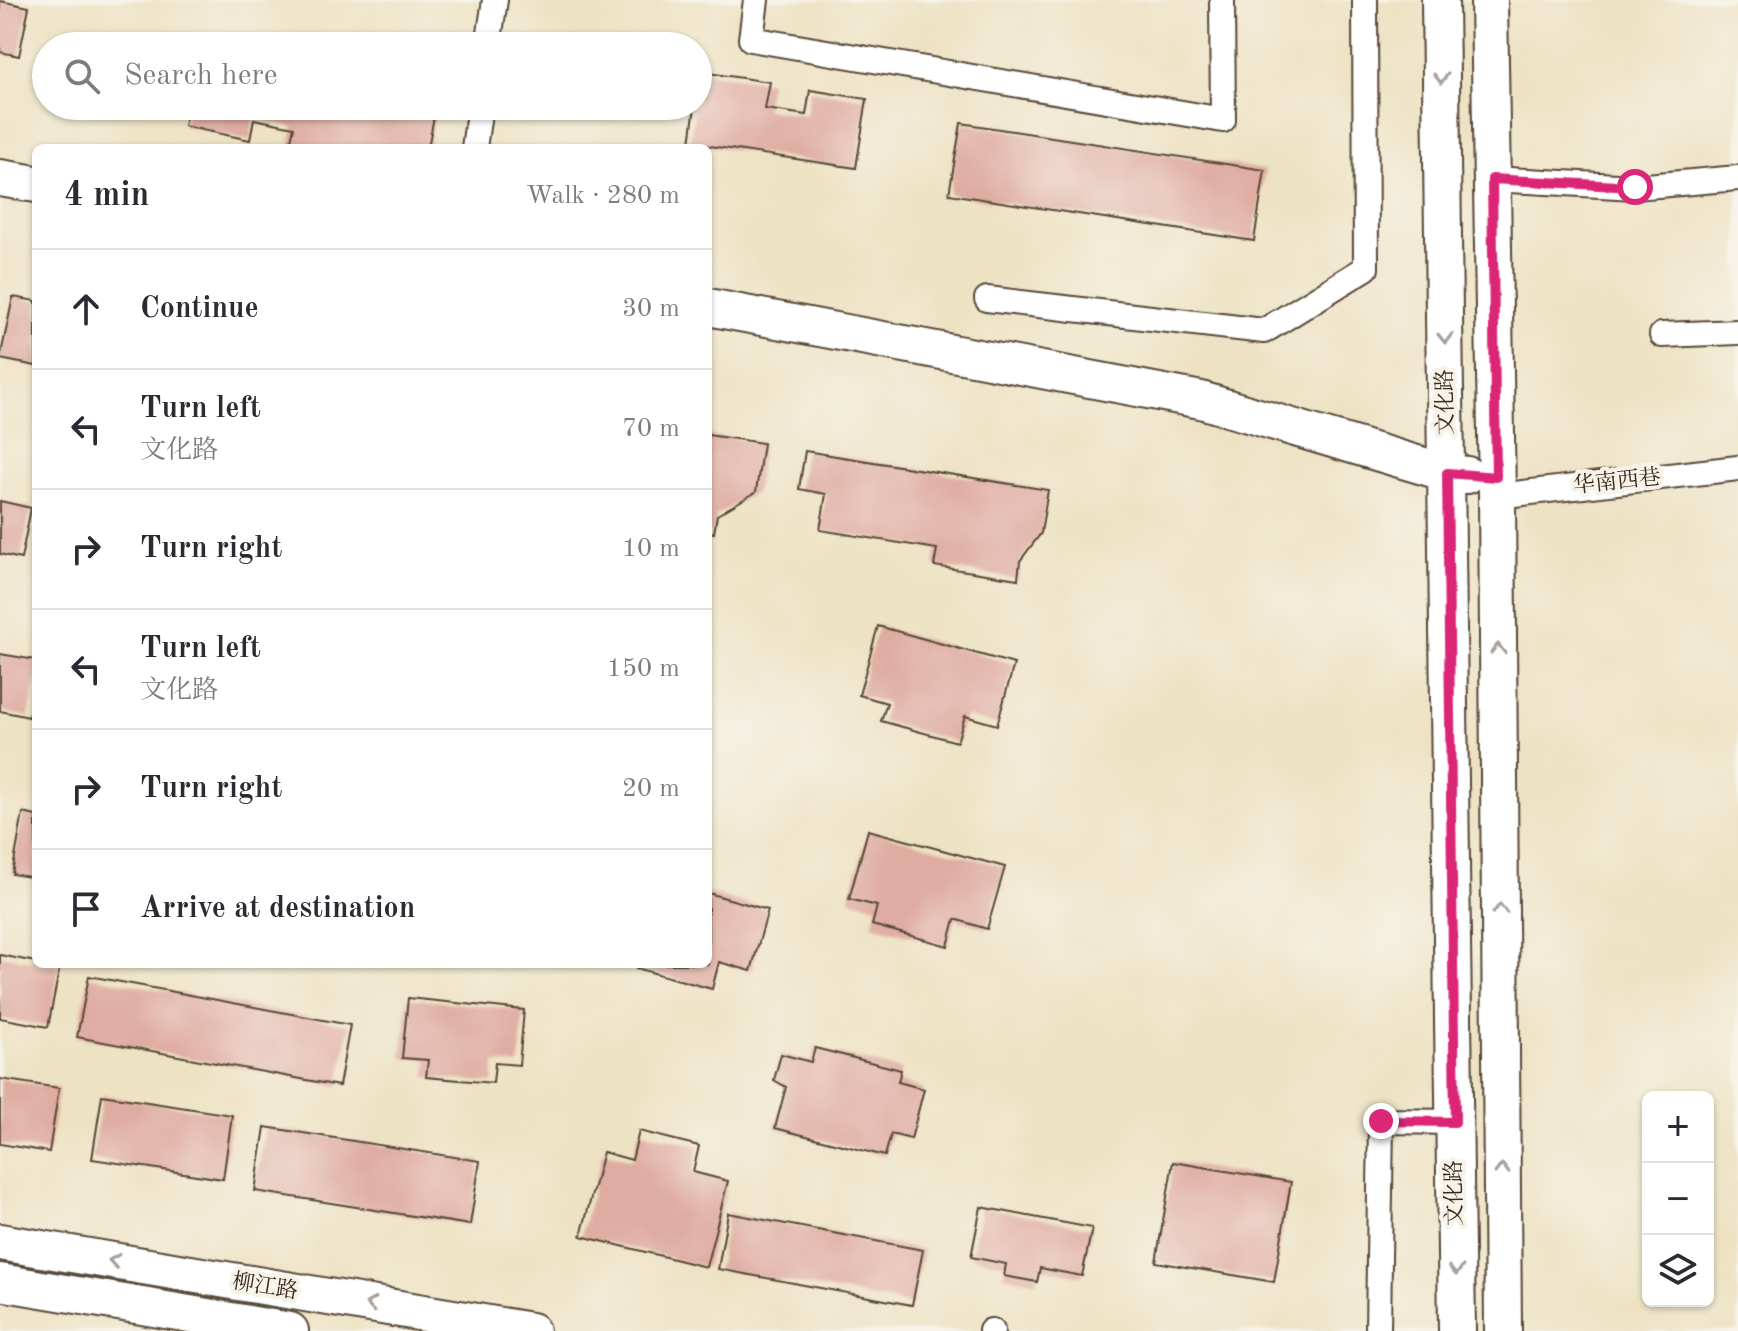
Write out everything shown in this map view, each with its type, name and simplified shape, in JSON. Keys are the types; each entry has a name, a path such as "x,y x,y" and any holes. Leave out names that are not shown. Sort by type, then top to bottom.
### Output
{"street":[{"path":"490,32 495,0"},
{"path":"756,0 751,39 1223,120 1222,0"},
{"path":"987,299 1264,331 1366,268 1365,0"},
{"name":"文化路","path":"1440,0 1457,1331"},
{"path":"1489,0 1497,486 1503,1331"},
{"path":"475,144 478,120"},
{"path":"0,178 32,183"},
{"path":"1492,179 1635,187 1738,178"},
{"path":"712,308 1201,400 1497,486"},
{"path":"1662,335 1738,332"},
{"name":"华南西巷","path":"1497,486 1738,468"},
{"path":"1378,1331 1381,1121 1455,1122"},
{"name":"柳江路","path":"0,1242 526,1331"},
{"name":"柳江路","path":"0,1282 290,1331"}],"building":[{"path":"0,1 29,7 19,56 0,52"},
{"path":"712,74 770,82 765,109 806,115 810,90 867,99 856,168 690,143 693,120 712,120"},
{"path":"185,120 254,120 250,140 184,126"},
{"path":"259,120 433,120 429,144 290,144 294,127"},
{"path":"961,123 1265,170 1254,241 949,194"},
{"path":"13,297 32,300 32,365 0,359"},
{"path":"712,436 763,443 756,492 717,515 714,533"},
{"path":"805,451 1048,490 1041,533 1020,561 1018,579 934,566 937,549 820,530 826,494 799,489"},
{"path":"0,501 31,508 21,559 0,554"},
{"path":"878,626 1014,664 997,725 965,716 957,742 881,721 887,703 859,695"},
{"path":"0,654 32,659 29,717 0,711"},
{"path":"23,813 32,815 32,877 12,874"},
{"path":"868,830 1005,867 987,929 955,919 948,946 872,925 877,906 849,899"},
{"path":"712,894 768,910 751,971 719,962 712,989 636,968 712,968"},
{"path":"0,955 32,961 32,968 60,968 48,1027 0,1018"},
{"path":"89,976 350,1025 339,1086 77,1037"},
{"path":"408,998 524,1010 519,1065 495,1063 493,1083 426,1077 428,1060 402,1058"},
{"path":"815,1048 901,1070 898,1082 924,1089 911,1139 891,1134 885,1156 775,1128 786,1087 774,1080 781,1054 811,1062"},
{"path":"0,1079 59,1088 49,1152 0,1144"},
{"path":"102,1095 232,1115 223,1179 92,1159"},
{"path":"265,1127 480,1161 470,1225 255,1191"},
{"path":"639,1131 699,1146 693,1172 728,1181 706,1267 581,1236 603,1152 632,1160"},
{"path":"1173,1162 1291,1182 1274,1282 1156,1262"},
{"path":"981,1207 1092,1228 1082,1276 1040,1268 1037,1282 1004,1276 1006,1264 971,1257"},
{"path":"728,1213 923,1250 912,1305 718,1269"}],"route":[{"path":"1381,1121 1455,1122 1447,473 1496,477 1492,179 1635,187"}]}
